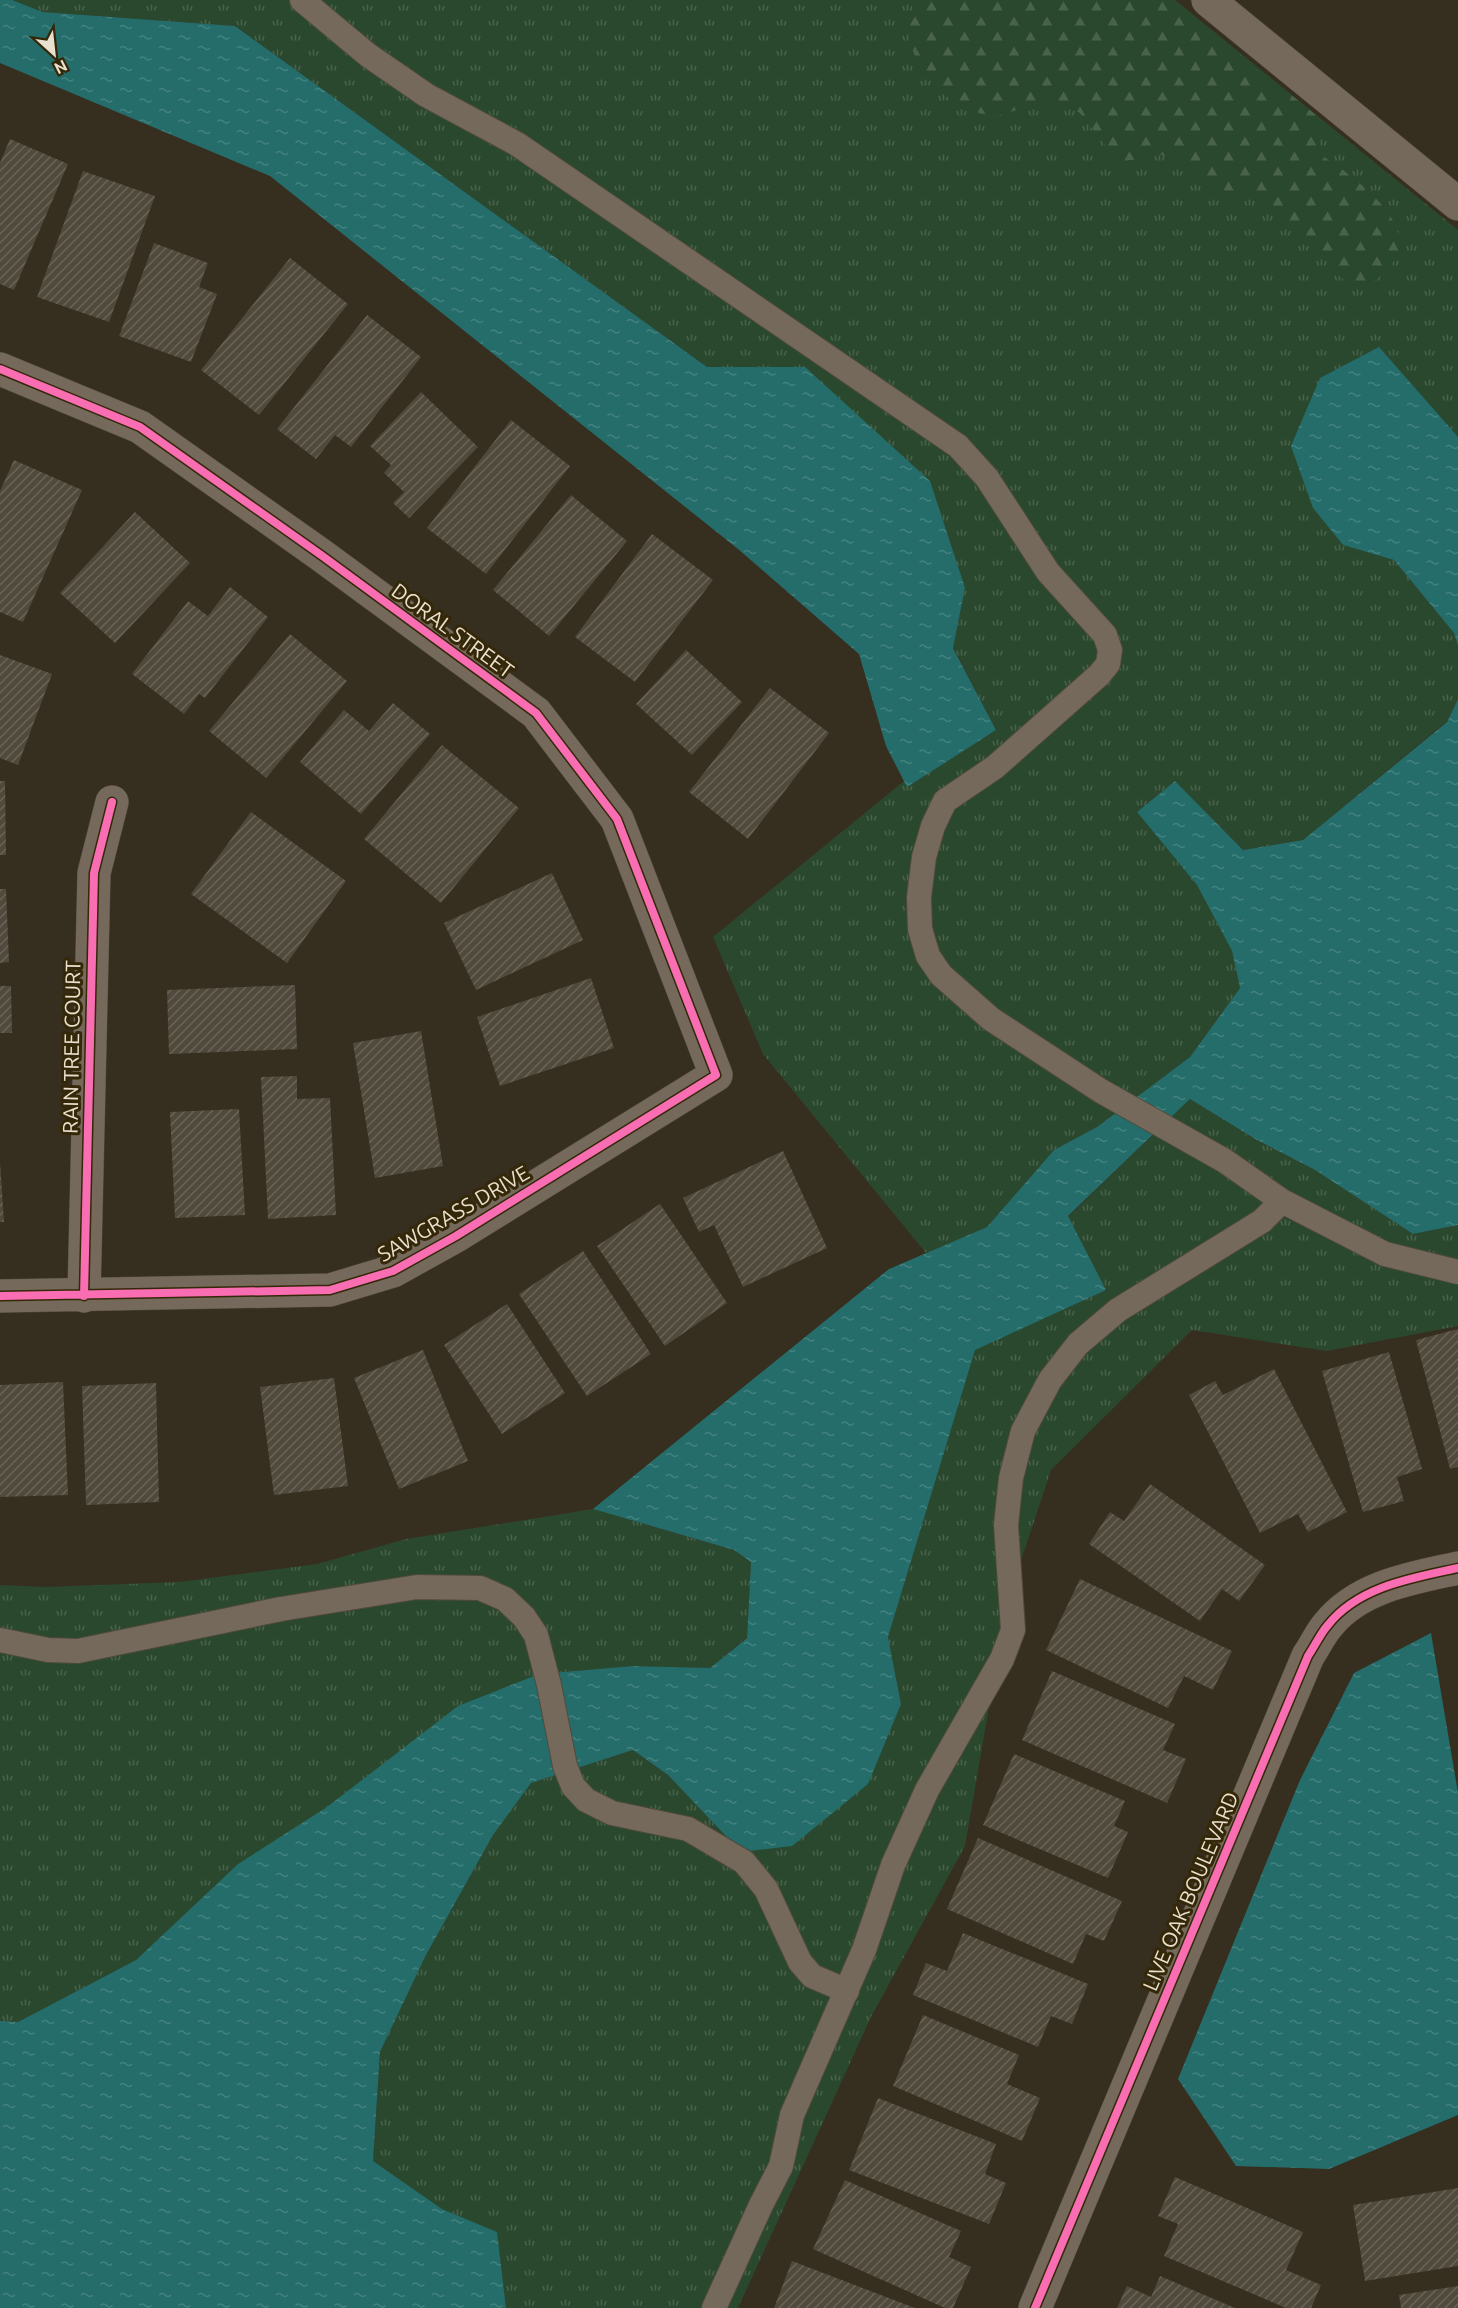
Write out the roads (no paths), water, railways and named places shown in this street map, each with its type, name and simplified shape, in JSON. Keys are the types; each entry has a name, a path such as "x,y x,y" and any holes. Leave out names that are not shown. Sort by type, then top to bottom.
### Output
{"street":[{"path":"1208,0 1458,204"},
{"name":"DORAL STREET","path":"0,369 140,427 321,555 536,713 617,819 716,1075"},
{"name":"RAIN TREE COURT","path":"84,1296 94,873 112,802"},
{"name":"SAWGRASS DRIVE","path":"0,1296 330,1290 393,1271 456,1236 716,1075"},
{"name":"LIVE OAK BOULEVARD","path":"1035,2308 1308,1656 1329,1624 1355,1601 1383,1587 1458,1568"}],"lane":[{"path":"302,0 368,55 426,94 517,144 958,446 987,478 1048,572 1105,635 1110,650 1108,664 1099,675 995,767 945,801 933,826 924,857 919,897 921,929 928,956 941,975 991,1019 1101,1091 1187,1137 1282,1201 1385,1254 1458,1272"},
{"path":"714,2308 781,2166 792,2115 847,1991 893,1865 927,1790 1002,1659 1013,1630 1006,1525 1011,1478 1023,1431 1050,1380 1078,1344 1118,1310 1254,1226 1282,1201"},
{"path":"0,1640 48,1650 78,1651 281,1609 417,1587 480,1588 506,1599 524,1617 536,1635 549,1685 565,1766 573,1786 586,1800 612,1813 687,1829 744,1862 766,1889 800,1962 812,1976 847,1991"}],"water":[{"path":"0,0 12,0 43,12 235,26 707,367 805,367 930,481 965,588 953,648 996,730 907,787 886,746 859,654 738,549 270,176 0,63"},
{"path":"1379,347 1458,437 1458,646 1454,633 1394,560 1343,545 1313,508 1291,446 1320,378"},
{"path":"1458,699 1458,1225 1413,1234 1315,1170 1255,1139 1190,1099 1068,1216 1106,1290 975,1350 888,1637 901,1704 868,1784 792,1846 741,1852 668,1775 633,1750 531,1783 493,1835 426,1955 380,2052 373,2161 442,2209 497,2232 506,2308 0,2308 0,2021 18,2022 136,1960 238,1864 327,1807 458,1706 539,1674 633,1666 710,1668 747,1638 751,1562 734,1550 593,1509 889,1269 987,1227 1054,1150 1097,1127 1190,1057 1240,988 1232,951 1197,885 1137,812 1175,781 1243,850 1303,840 1447,722"},
{"path":"1431,1633 1458,1793 1458,2115 1329,2169 1236,2166 1178,2079 1300,1780 1354,1673"}]}
